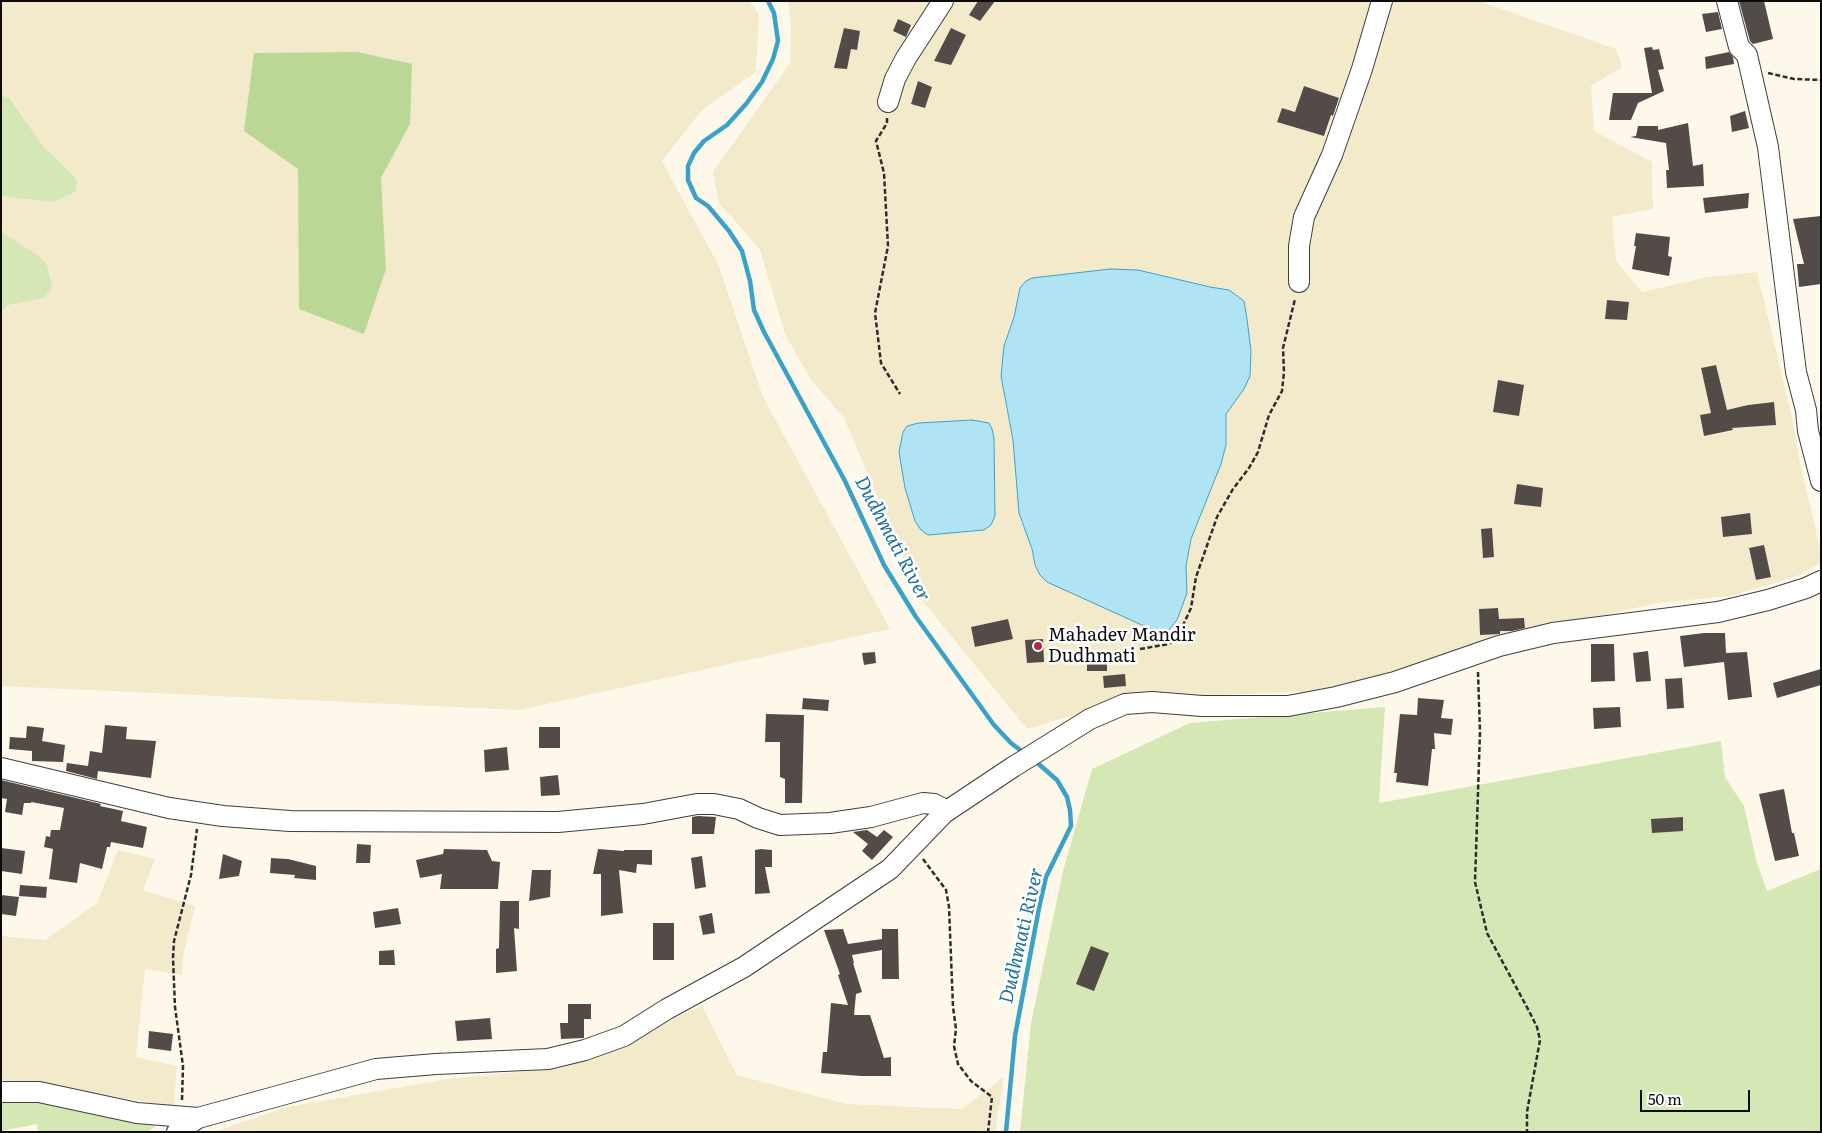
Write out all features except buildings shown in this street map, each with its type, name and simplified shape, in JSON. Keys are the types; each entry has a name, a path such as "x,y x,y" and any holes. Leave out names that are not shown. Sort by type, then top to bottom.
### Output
{"street":[{"path":"888,102 895,79 906,58 944,1"},
{"path":"1299,282 1299,246 1304,217 1332,155 1362,70 1382,1"},
{"path":"1726,1 1739,47 1747,55 1768,147 1796,372 1821,481"},
{"path":"1,1092 39,1092 185,1122 376,1069 436,1064 548,1059 585,1050 624,1036 667,1009 752,962 890,868 914,846 944,813 1090,719 1125,704 1152,702 1202,706 1288,706 1395,682 1499,646 1553,633 1718,612 1768,600 1821,582"},
{"path":"1,768 169,808 199,813 290,821 558,822 644,814 697,804 714,804 738,808 758,818 780,825 830,823 870,817 923,803 934,804 940,807 944,813"}],"path":[{"path":"1747,55 1758,68 1768,74 1794,79 1821,80"},
{"path":"888,102 887,123 876,141 884,173 888,246 875,313 881,363 900,394"},
{"path":"1140,650 1169,644 1178,636 1191,608 1196,578 1217,517 1258,452 1269,415 1282,391 1284,372 1283,348 1299,282"},
{"path":"1478,653 1480,732 1474,882 1487,933 1537,1027 1540,1040 1527,1112 1526,1132"},
{"path":"185,1122 183,1066 175,1008 174,941 191,875 199,813"},
{"path":"914,846 946,890 949,907 953,1007 956,1029 954,1046 958,1064 971,1080 992,1097 988,1132"}],"shaded area":[{"path":"1,1 749,1 759,14 756,72 702,110 662,161 719,266 763,397 890,629 519,710 1,686 1,312 9,305 44,298 39,256 1,231 1,196 77,179 43,146 11,98 1,95"},
{"path":"788,1 978,1 969,15 979,21 992,1 1479,1 1616,49 1622,67 1591,86 1594,131 1652,162 1653,209 1612,217 1616,261 1642,292 1708,277 1757,272 1792,417 1800,463 1821,553 1821,563 1797,576 1730,596 1657,603 1485,643 1326,691 1131,698 1027,729 921,599 844,418 811,380 785,334 760,250 719,203 713,172 790,63 791,27","holes":["844,28 859,31 857,49 839,49","951,28 966,36 951,65 934,61","918,81 932,87 925,108 911,104","1304,86 1342,99 1335,117 1298,103","1282,108 1329,122 1325,136 1277,122","1110,269 1138,270 1229,290 1247,319 1251,351 1250,376 1226,414 1226,445 1221,464 1191,539 1186,566 1187,593 1155,631 1047,582 1035,565 1027,534 1021,522 1013,440 1005,402 1014,317 1020,288 1032,278","1607,300 1628,302 1627,320 1605,319","1716,365 1723,396 1708,399 1701,368","1498,380 1524,385 1519,416 1493,411","1774,402 1775,425 1750,427 1748,405","1729,409 1733,431 1704,436 1700,415","1517,485 1543,488 1541,507 1515,504","1749,513 1752,534 1723,537 1721,517","1492,528 1494,557 1483,558 1481,529","1764,545 1771,576 1756,580 1749,548","1498,608 1500,633 1480,634 1479,609","1008,619 1012,639 976,647 971,627","1087,652 1107,652 1107,670 1087,671"]},
{"path":"118,850 155,859 143,890 195,906 183,956 182,975 145,969 136,1057 177,1066 174,1107 50,1085 1,1080 1,936 45,940 97,903"},
{"path":"702,1006 737,1075 846,1104 962,1109 1004,1077 995,1132 214,1132 287,1107 448,1079 561,1068"}],"green space":[{"path":"357,52 412,64 410,124 381,178 386,269 364,334 299,309 298,169 244,131 254,53"},
{"path":"1,95 10,98 43,146 77,179 76,191 55,202 1,196"},
{"path":"1,231 39,256 47,265 52,288 44,298 9,305 1,312"},
{"path":"1385,707 1379,803 1721,741 1725,777 1744,806 1757,863 1767,891 1821,869 1821,1132 1020,1132 1031,1023 1063,871 1092,769 1190,723"},
{"path":"1,1097 35,1097 161,1121 148,1132 38,1132 37,1124 1,1131"}],"water":[{"path":"1110,269 1138,270 1229,290 1244,301 1247,319 1251,351 1250,376 1244,389 1226,414 1226,445 1221,464 1191,539 1186,566 1187,593 1177,620 1164,633 1155,631 1047,582 1040,575 1035,565 1032,549 1019,513 1013,440 1001,376 1004,346 1014,317 1020,288 1026,281 1032,278"},
{"path":"972,420 989,423 992,429 994,438 995,516 991,525 984,530 928,535 921,530 915,521 905,488 899,452 903,432 907,426 919,423"}],"waterway":[{"name":"Dudhmati River","path":"768,1 774,13 778,41 773,59 762,82 746,104 727,125 704,141 694,153 688,166 688,180 696,198 708,206 729,231 742,251 750,281 754,310 764,332 845,481 884,565 916,617 994,725 1011,743 1024,753"},
{"name":"Dudhmati River","path":"1006,1132 1015,1036 1039,908 1046,877 1071,826 1067,797 1057,780 1034,760"}],"place":[{"name":"Mahadev Mandir Dudhmati","path":"1038,646"}]}
